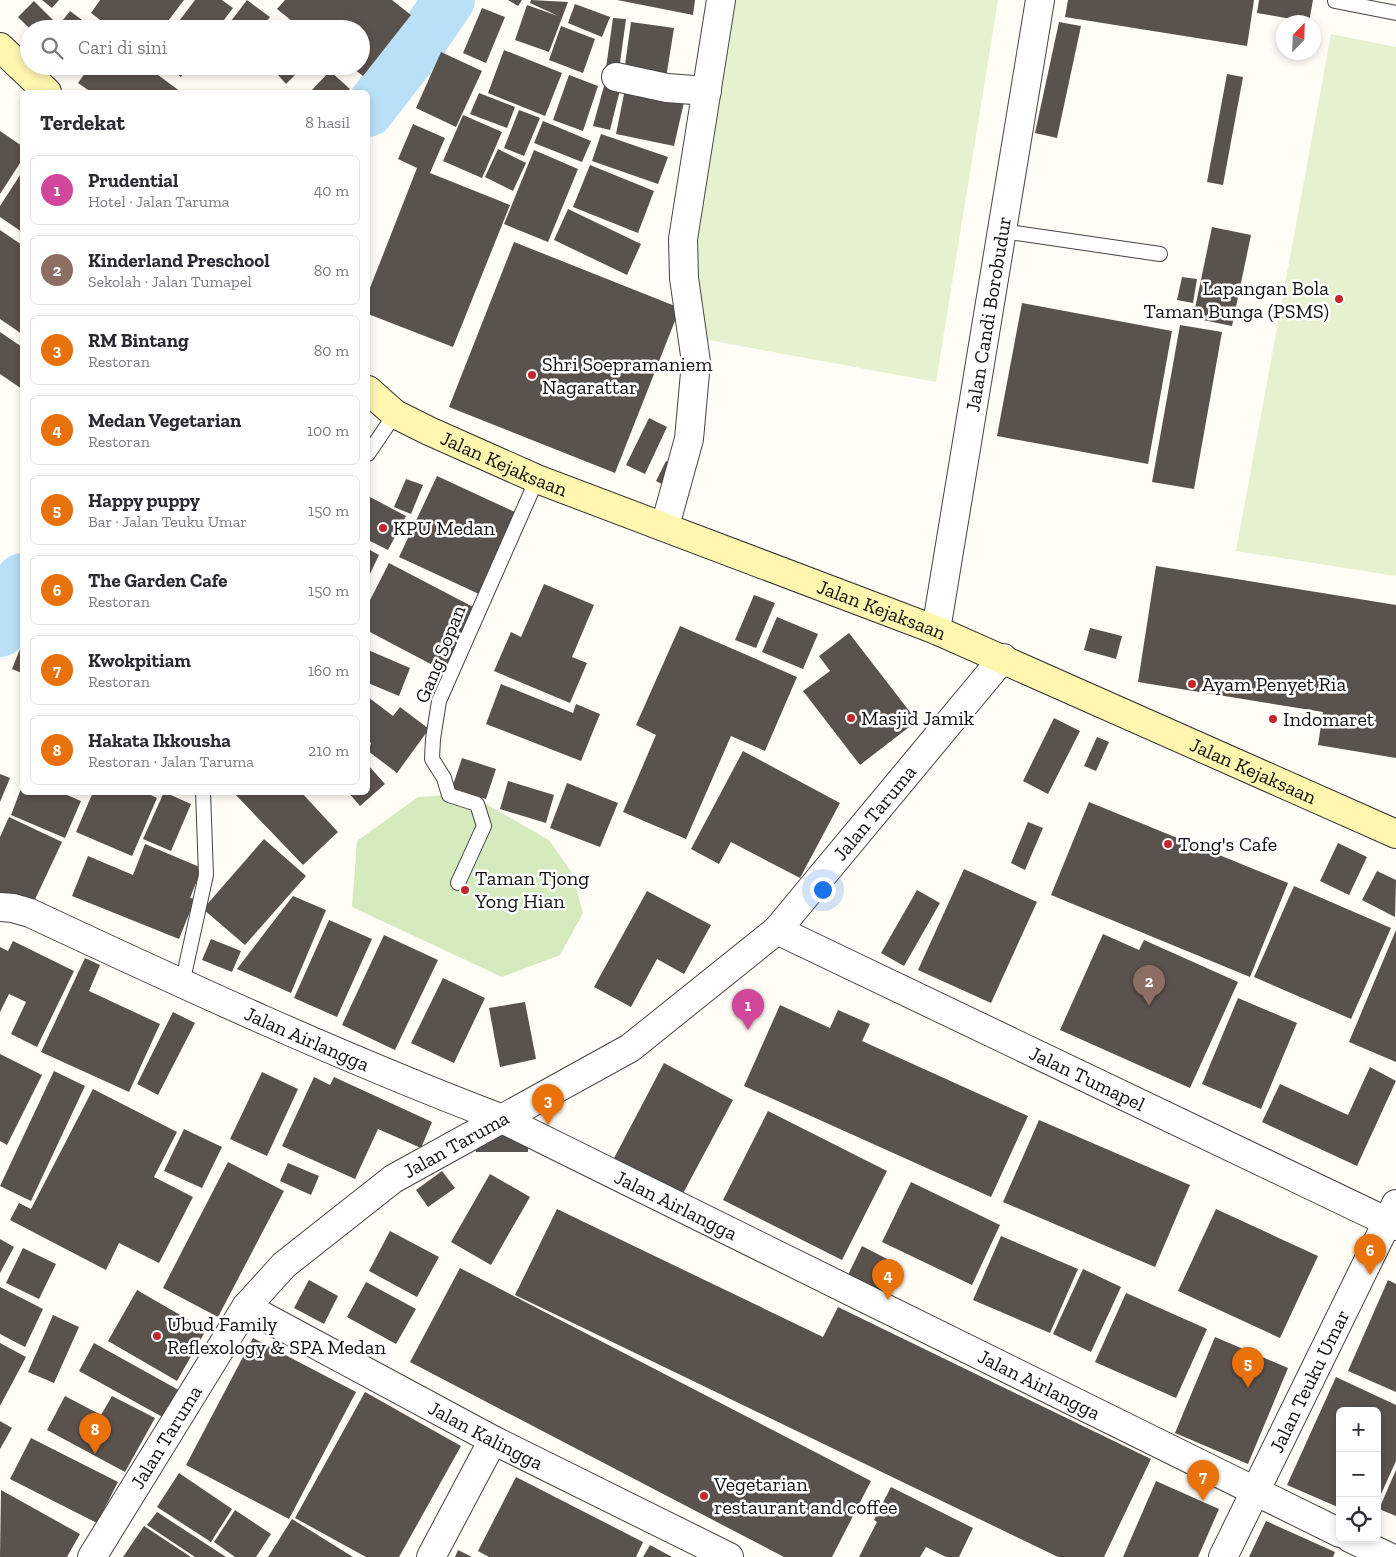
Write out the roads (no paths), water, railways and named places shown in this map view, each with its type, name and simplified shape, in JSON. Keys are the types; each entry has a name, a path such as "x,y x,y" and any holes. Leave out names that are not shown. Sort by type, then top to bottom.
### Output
{"main road":[{"path":"0,47 20,66"},
{"path":"29,75 45,90"},
{"name":"Jalan Kejaksaan","path":"370,392 395,414 537,479 936,630 1003,658 1396,834"}],"street":[{"path":"665,526 689,438 696,362 684,278 683,238 720,0"},
{"name":"Jalan Candi Borobudur","path":"936,630 1040,0"},
{"path":"616,77 667,88 707,91"},
{"name":"Jalan Taruma","path":"92,1557 246,1307 284,1264 393,1179 500,1118 630,1048 777,930 1003,658"},
{"name":"Jalan Airlangga","path":"0,907 13,908 30,913 182,984 441,1096 500,1118 1336,1531"},
{"name":"Jalan Tumapel","path":"777,930 1393,1217"},
{"name":"Jalan Teuku Umar","path":"1223,1557 1393,1217"},
{"name":"Jalan Kalingga","path":"246,1307 493,1440 722,1555"},
{"path":"431,1557 493,1440"},
{"path":"1358,1542 1389,1557"}],"lane":[{"path":"1335,1 1396,13"},
{"path":"1002,231 1160,254"},
{"path":"370,451 395,414"},
{"name":"Gang Sopan","path":"458,883 484,826 477,804 449,795 444,778 432,759 432,739 439,701 537,479"},
{"path":"182,984 206,875 203,795"}],"waterway":[{"path":"370,108 413,53 449,0"},
{"path":"0,631 20,584"}],"place":[{"name":"Lapangan Bola Taman Bunga (PSMS)","path":"1339,299"},
{"name":"Shri Soepramaniem Nagarattar","path":"532,375"},
{"name":"KPU Medan","path":"383,528"},
{"name":"Ayam Penyet Ria","path":"1192,684"},
{"name":"Masjid Jamik","path":"851,718"},
{"name":"Indomaret","path":"1273,719"},
{"name":"Tong's Cafe","path":"1168,844"},
{"name":"Taman Tjong Yong Hian","path":"465,890"},
{"name":"Kinderland Preschool","path":"1149,1006"},
{"name":"Prudential","path":"748,1030"},
{"name":"RM Bintang","path":"548,1125"},
{"name":"The Garden Cafe","path":"1370,1275"},
{"name":"Medan Vegetarian","path":"888,1300"},
{"name":"Ubud Family Reflexology & SPA Medan","path":"157,1336"},
{"name":"Happy puppy","path":"1248,1388"},
{"name":"Hakata Ikkousha","path":"95,1454"},
{"name":"Vegetarian restaurant and coffee","path":"704,1496"},
{"name":"Kwokpitiam","path":"1203,1501"}]}
